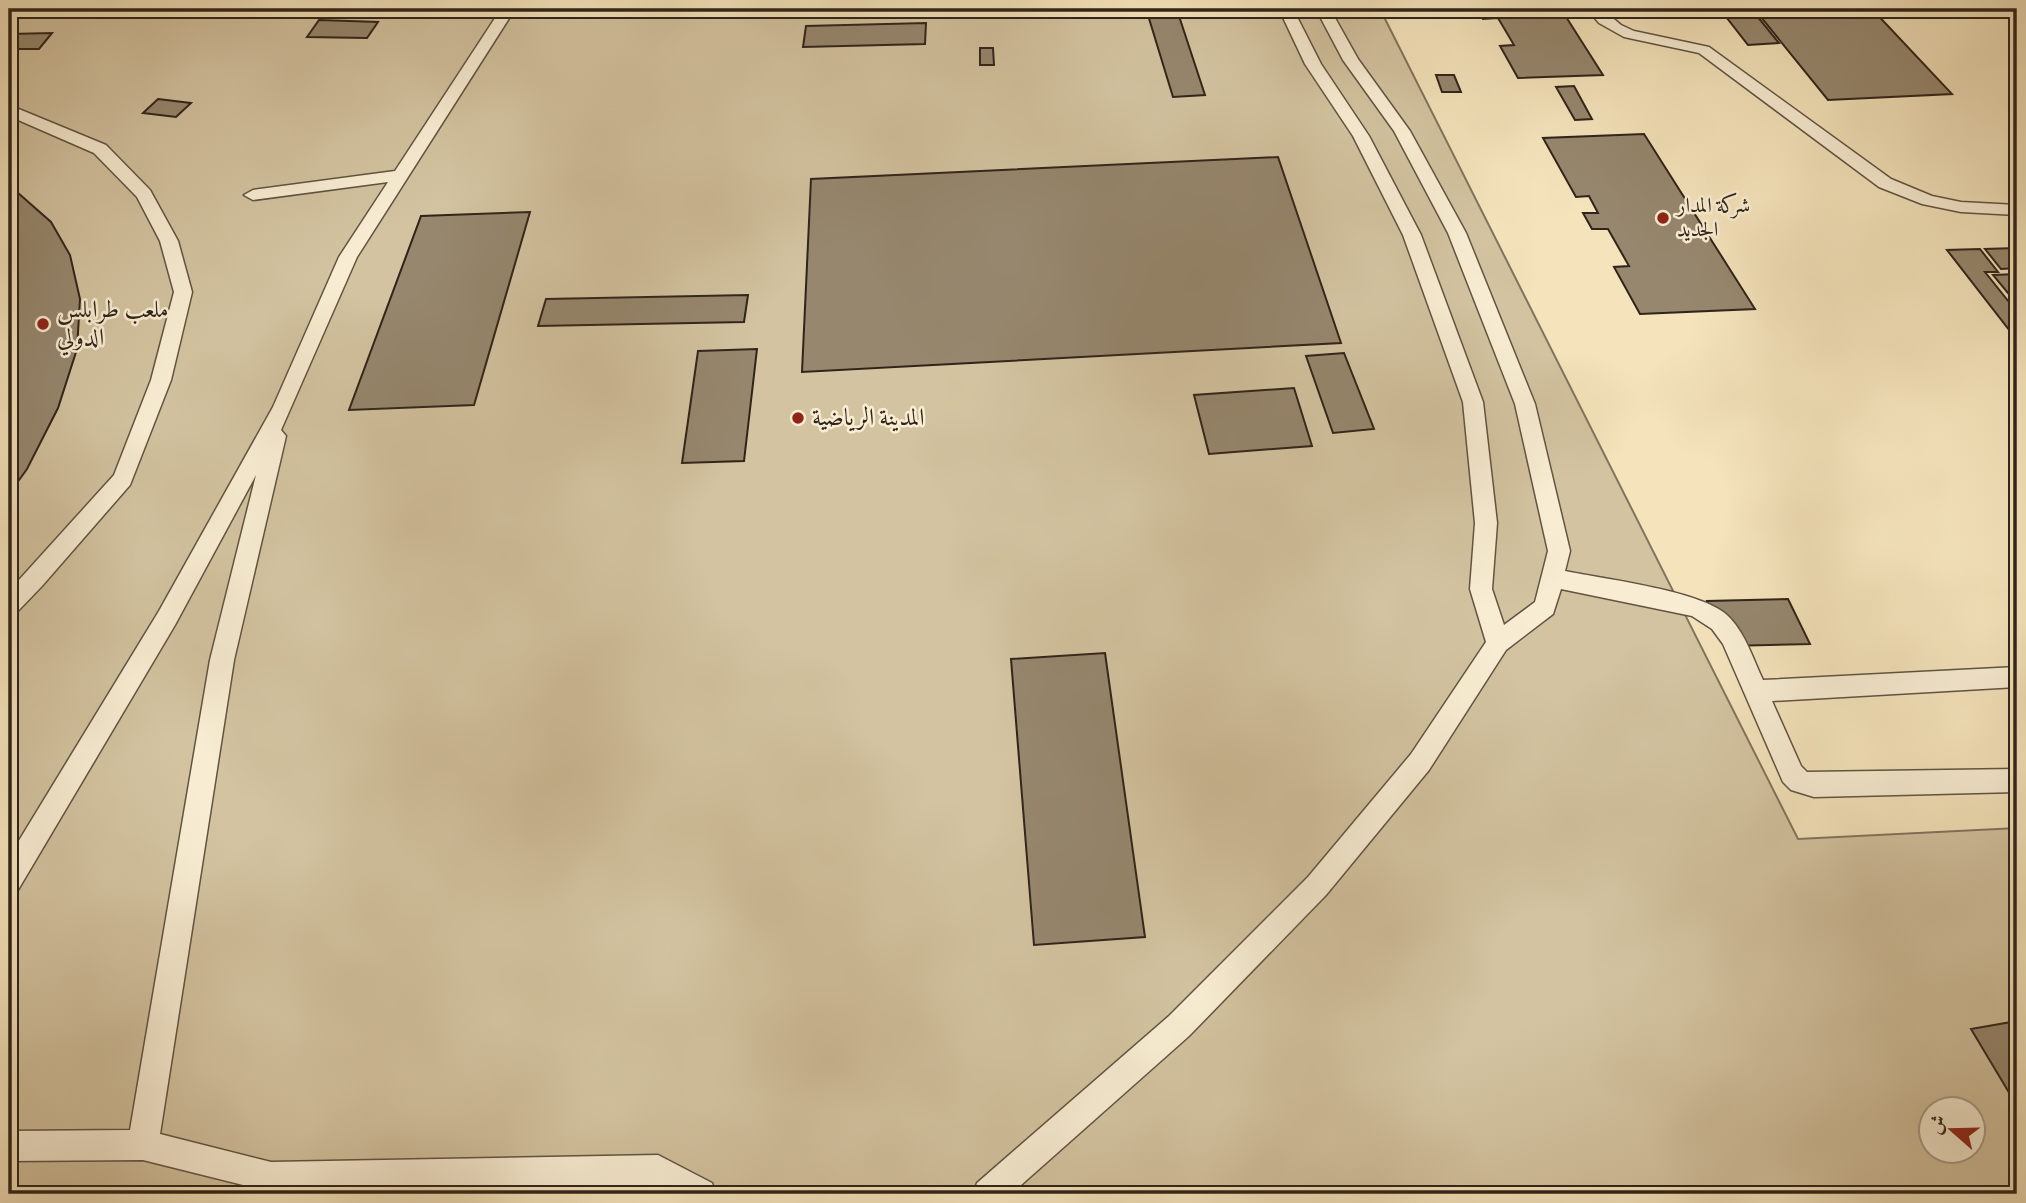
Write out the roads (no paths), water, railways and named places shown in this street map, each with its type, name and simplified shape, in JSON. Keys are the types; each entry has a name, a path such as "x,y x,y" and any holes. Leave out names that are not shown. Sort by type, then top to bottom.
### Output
{"lane":[{"path":"9,881 167,618 283,407 348,257 508,9"},
{"path":"1286,9 1313,64 1361,136 1412,235 1473,402 1486,523 1481,589 1498,643"},
{"path":"988,1194 1179,1026 1317,886 1420,762 1498,643 1545,607 1559,551 1525,404 1457,233 1402,131 1351,60 1323,9"},
{"path":"1594,9 1604,24 1619,32 1682,42 1704,50 1885,183 1928,200 1961,207 2017,210"},
{"path":"9,110 100,149 144,194 169,241 183,292 161,380 123,479 9,605"},
{"path":"253,195 402,175"},
{"path":"143,1145 222,660 283,407"},
{"path":"1553,578 1697,608 1720,622 1732,638 1792,774 1800,782 1814,785 2017,781"},
{"path":"1756,691 2017,677"},
{"path":"9,1146 143,1145 271,1177 658,1170 701,1194"}],"place":[{"name":"شركة المدار الجديد","path":"1663,218"},
{"name":"ملعب طرابلس الدولي","path":"43,324"},
{"name":"المدينة الرياضية","path":"798,418"}]}
